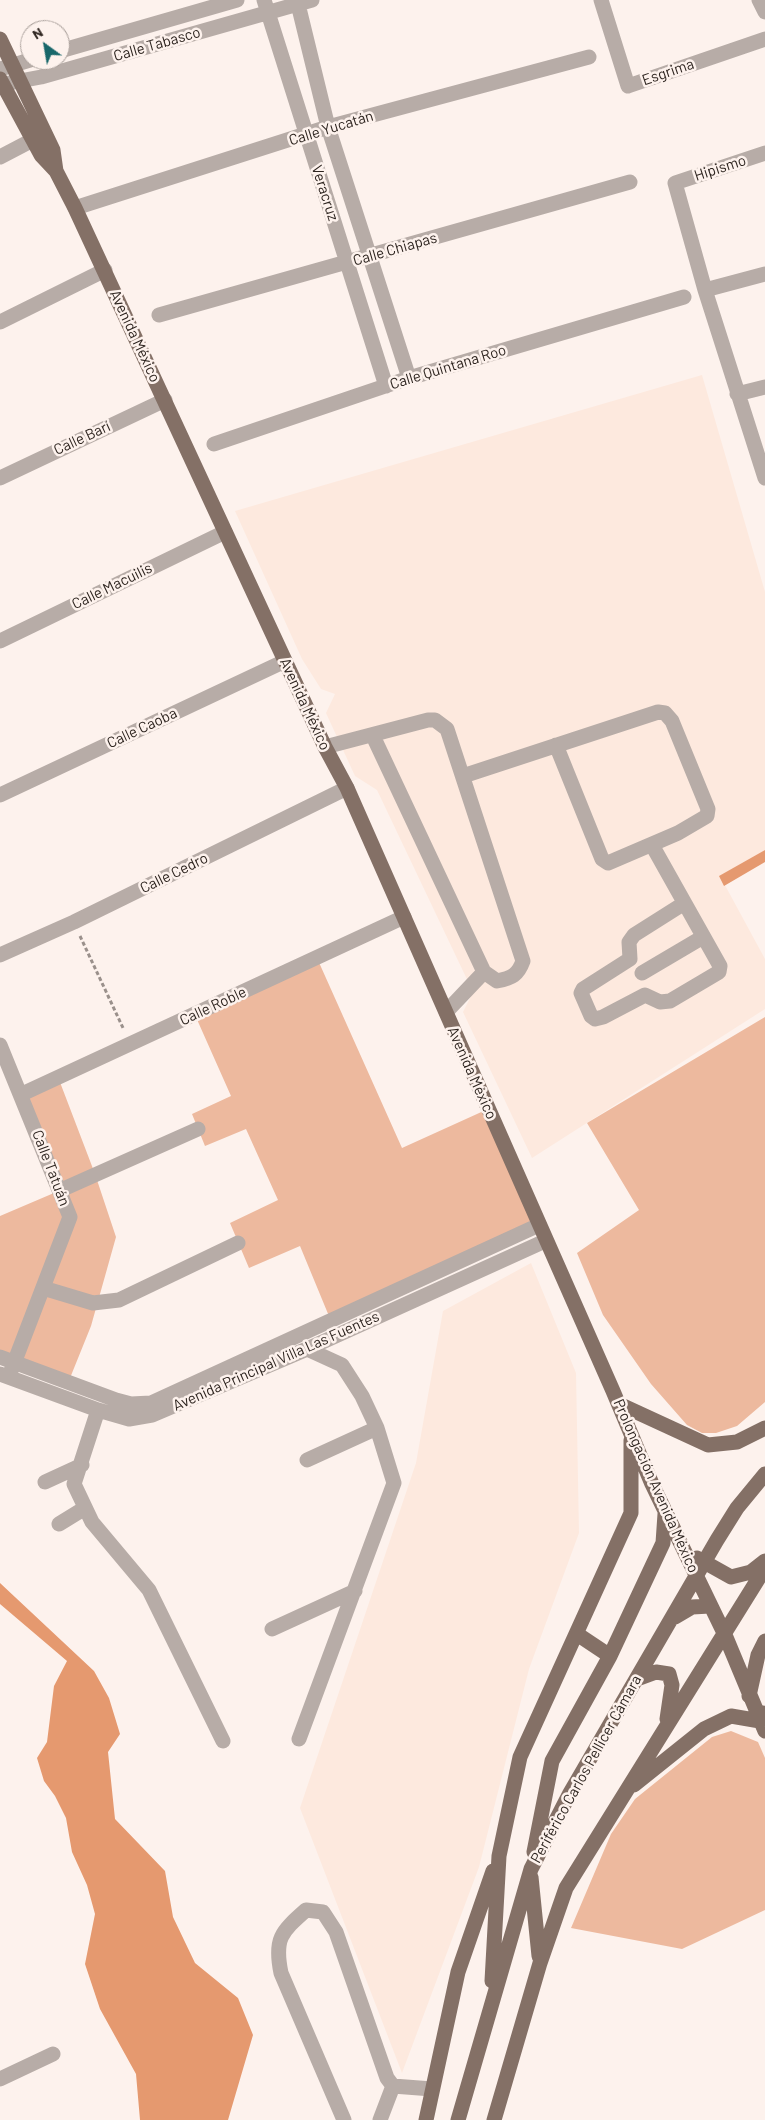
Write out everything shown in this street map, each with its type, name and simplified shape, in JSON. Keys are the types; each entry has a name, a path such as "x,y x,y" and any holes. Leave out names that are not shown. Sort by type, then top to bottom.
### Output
{"main road":[{"name":"Avenida México","path":"0,39 6,67 19,80 39,136 41,155 56,171 105,270 325,747 347,788 545,1241"},
{"name":"Avenida México","path":"2,82 39,136"},
{"name":"Prolongación Avenida México","path":"545,1241 619,1404 665,1512 725,1635 749,1696 763,1720"},
{"path":"619,1404 708,1444 737,1442 765,1428"},
{"path":"426,2120 458,1972 499,1856 520,1757 631,1513 631,1434"},
{"name":"Periférico Carlos Pellicer Cámara","path":"458,2120 530,1869 570,1793 737,1508 765,1474"},
{"path":"540,1963 530,1869 552,1761 610,1656 663,1543 665,1512"},
{"path":"683,1550 731,1577 751,1572 765,1561"},
{"path":"494,2120 540,1963 566,1888 765,1568"},
{"path":"672,1618 692,1607 710,1606"},
{"path":"577,1634 610,1656"},
{"path":"749,1696 758,1655 765,1641"},
{"path":"637,1678 662,1671 669,1674 672,1685 666,1725"},
{"path":"625,1792 704,1729 731,1716 763,1720"},
{"path":"491,2007 499,1856"}],"street":[{"name":"Calle Tabasco","path":"70,48 237,0"},
{"name":"Esgrima","path":"601,0 628,86 765,39"},
{"path":"759,0 765,12"},
{"name":"Calle Tabasco","path":"2,82 41,77 265,6 303,1"},
{"name":"Veracruz","path":"303,1 328,126 409,378"},
{"name":"Veracruz","path":"265,6 386,386"},
{"name":"Calle Yucatán","path":"75,208 306,136 328,126 589,57"},
{"path":"6,67 20,63"},
{"path":"0,157 39,136"},
{"name":"Hipismo","path":"705,290 675,183 765,153"},
{"name":"Calle Chiapas","path":"159,315 630,182"},
{"path":"0,322 105,270"},
{"path":"765,274 705,290 765,478"},
{"name":"Calle Quintana Roo","path":"214,444 409,378 684,297"},
{"path":"737,394 765,387"},
{"name":"Calle Barí","path":"0,478 165,400"},
{"name":"Calle Macuilis","path":"0,641 225,532"},
{"name":"Calle Caoba","path":"0,795 285,661"},
{"path":"463,776 658,712 665,713 672,721 708,809 707,816 703,821 615,862 608,863 602,858 556,746"},
{"path":"325,747 373,736 428,720 435,720 447,729 523,961 519,972 510,979 497,980 484,972 373,736"},
{"name":"Calle Cedro","path":"0,955 74,922 347,788"},
{"path":"645,995 660,1002 670,1001 719,972 720,966 683,904 652,845"},
{"path":"645,995 642,973 630,959 629,942 634,935 683,904"},
{"name":"Calle Roble","path":"22,1094 404,917"},
{"path":"642,973 703,937"},
{"path":"630,959 586,986 581,992 591,1016 595,1019 645,995"},
{"path":"446,1012 484,972"},
{"name":"Calle Tatuán","path":"0,1044 61,1190 70,1217 43,1288 7,1359 4,1375"},
{"path":"61,1190 198,1129"},
{"name":"Avenida Principal Villa Las Fuentes","path":"7,1359 116,1400 131,1404 151,1404 539,1225"},
{"name":"Avenida Principal Villa Las Fuentes","path":"4,1375 98,1410 129,1419 152,1415 545,1241"},
{"path":"43,1288 93,1303 119,1300 238,1243"},
{"path":"299,1739 394,1488 377,1428 362,1396 342,1365 307,1348"},
{"path":"98,1410 82,1465 74,1484 92,1522 149,1590 223,1741"},
{"path":"307,1460 377,1428"},
{"path":"45,1482 82,1465"},
{"path":"60,1524 85,1508"},
{"path":"272,1629 355,1592"},
{"path":"344,2120 280,1973 276,1950 286,1928 306,1910 323,1912 336,1932 386,2078 393,2086 432,2089"},
{"path":"0,2079 52,2054"},
{"path":"380,2120 393,2086"}],"path":[{"path":"74,922 131,1044"}],"shaded area":[{"path":"702,375 765,592 765,850 720,876 765,959 765,1009 532,1158 463,1012 473,992 377,790 355,776 326,713 335,694 321,689 302,659 235,511"},
{"path":"765,850 765,862 724,886 719,876"},
{"path":"317,958 402,1148 488,1109 539,1225 331,1321 300,1246 249,1268 230,1223 278,1200 246,1129 205,1146 192,1114 231,1096 195,1015"},
{"path":"765,1017 765,1402 737,1426 716,1433 702,1433 687,1425 651,1384 603,1315 577,1253 639,1210 587,1123"},
{"path":"58,1077 95,1174 116,1237 91,1326 68,1383 0,1357 0,1216 61,1190 22,1094"},
{"path":"531,1263 576,1373 579,1533 529,1669 479,1867 402,2073 300,1808 416,1463 443,1311"},
{"path":"0,1583 94,1671 109,1698 120,1734 108,1752 115,1819 165,1871 173,1917 195,1963 238,1998 253,2035 228,2120 140,2120 136,2074 100,2009 85,1964 95,1914 87,1885 72,1852 66,1818 55,1796 44,1781 37,1758 47,1742 54,1686 67,1661 0,1604"},
{"path":"731,1731 758,1742 765,1758 765,1910 682,1949 571,1928 611,1834 635,1799 712,1737"}]}
